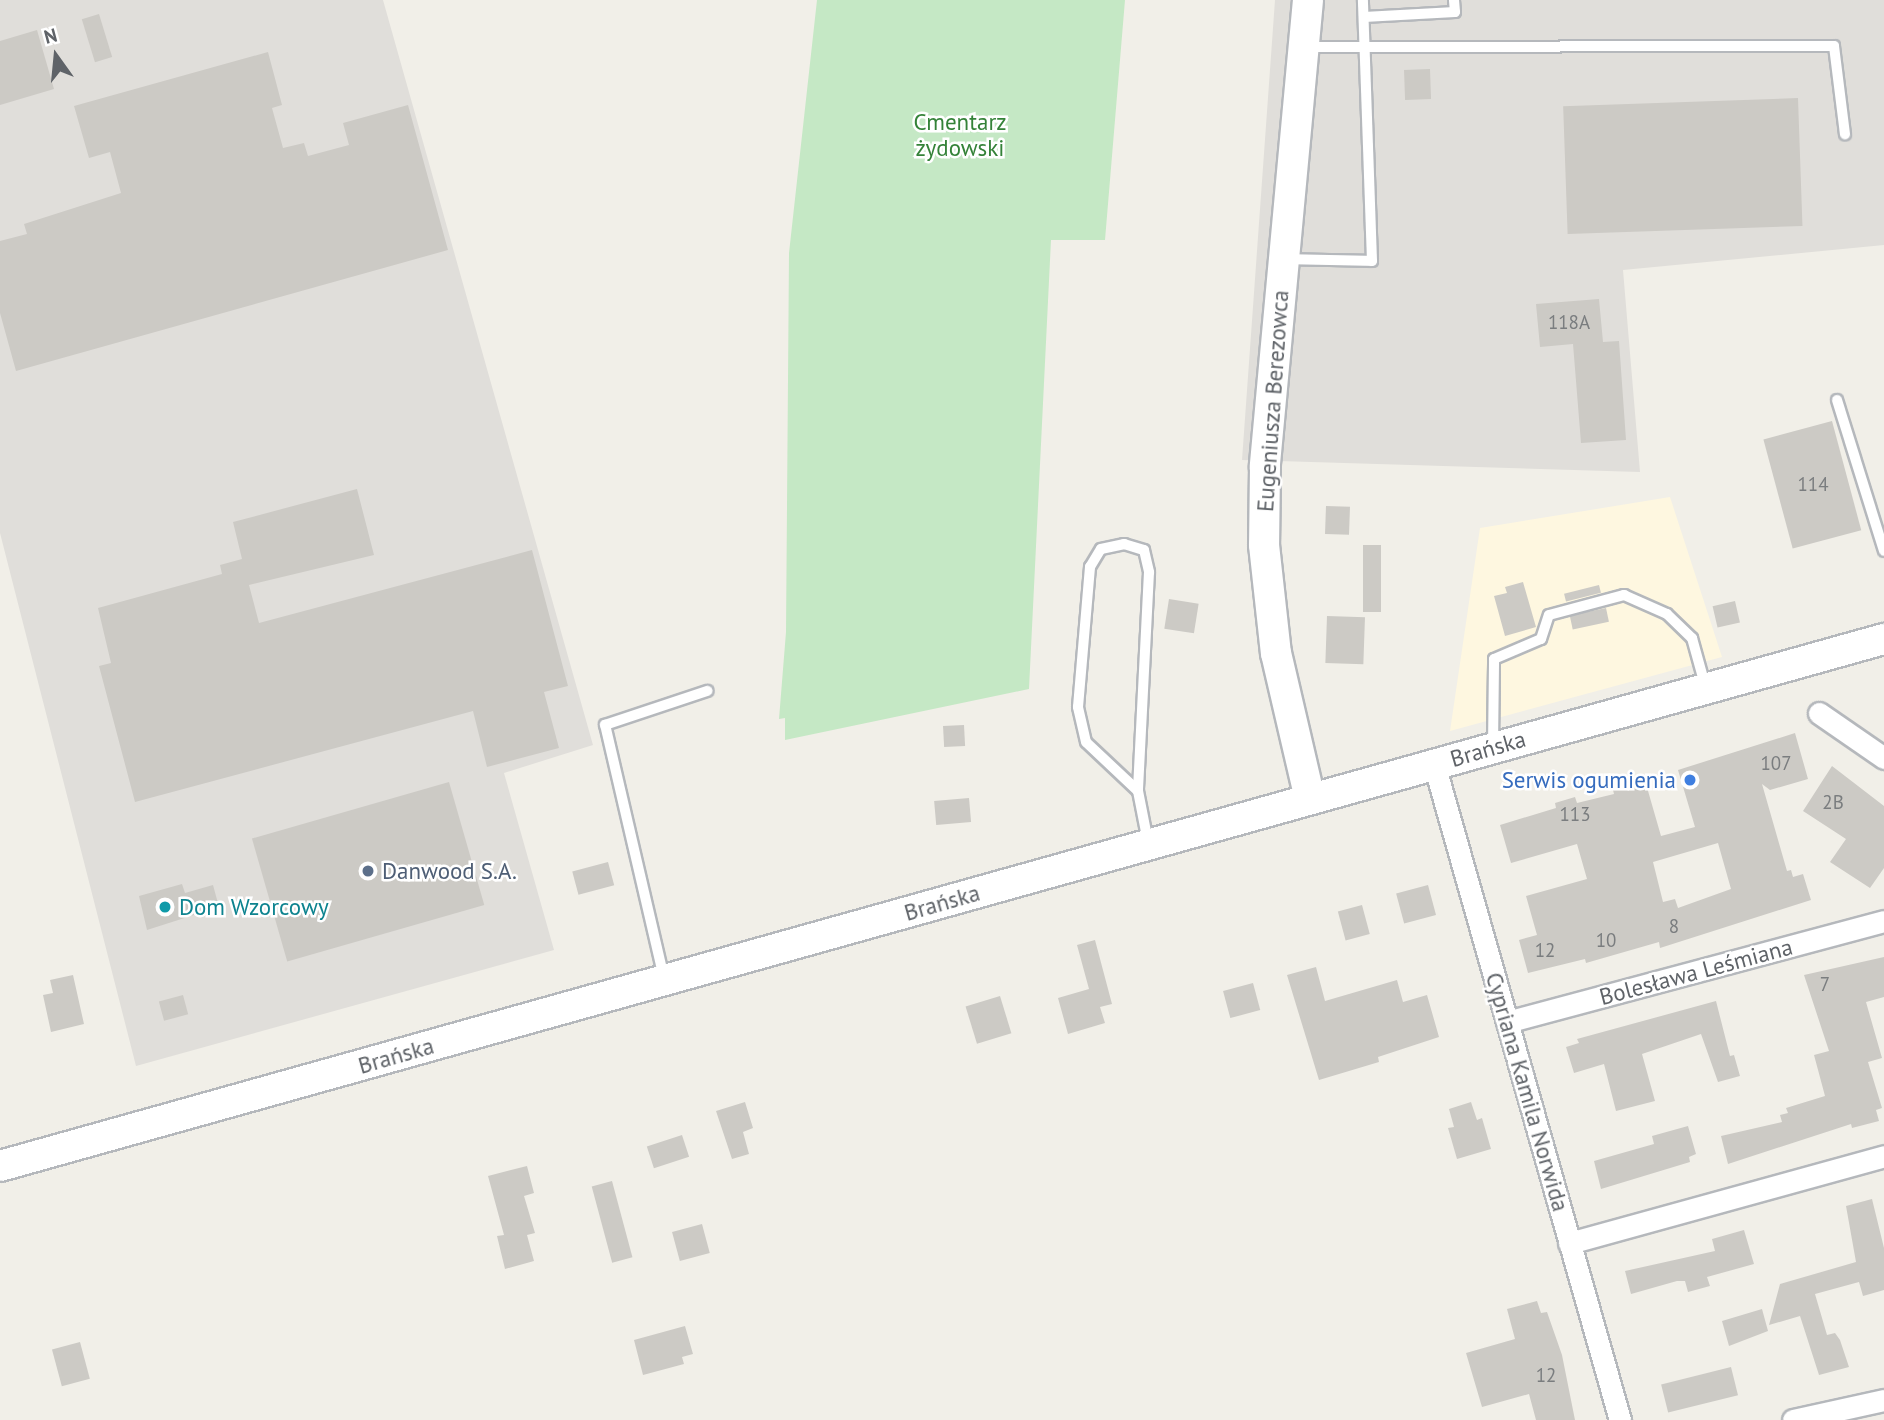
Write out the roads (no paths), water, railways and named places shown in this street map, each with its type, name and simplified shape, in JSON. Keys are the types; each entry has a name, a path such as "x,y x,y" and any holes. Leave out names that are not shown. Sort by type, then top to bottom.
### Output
{"street":[{"name":"Eugeniusza Berezowca","path":"1308,0 1265,467 1264,545 1276,653 1310,799"},
{"name":"Brańska","path":"0,1166 1884,639"},
{"path":"1819,713 1884,758"},
{"name":"Cypriana Kamila Norwida","path":"1434,764 1619,1420"},
{"name":"Bolesława Leśmiana","path":"1507,1022 1884,921"},
{"path":"1569,1243 1884,1156"},
{"path":"1793,1420 1884,1400"}],"lane":[{"path":"1284,259 1372,261 1363,0"},
{"path":"1364,17 1455,12 1454,0"},
{"path":"1305,47 1833,46 1845,134"},
{"path":"1837,400 1884,551"},
{"path":"1138,791 1086,742 1078,708 1090,567 1101,549 1124,544 1144,550 1149,572 1138,791 1148,844"},
{"path":"1493,748 1494,659 1541,639 1549,615 1624,595 1667,614 1692,638 1706,688"},
{"path":"665,981 605,725 707,691"}],"place":[{"name":"Serwis ogumienia","path":"1690,780"},
{"name":"Danwood S.A.","path":"368,871"},
{"name":"Dom Wzorcowy","path":"165,907"}],"park label":[{"name":"Cmentarz żydowski","path":"960,135"}]}
